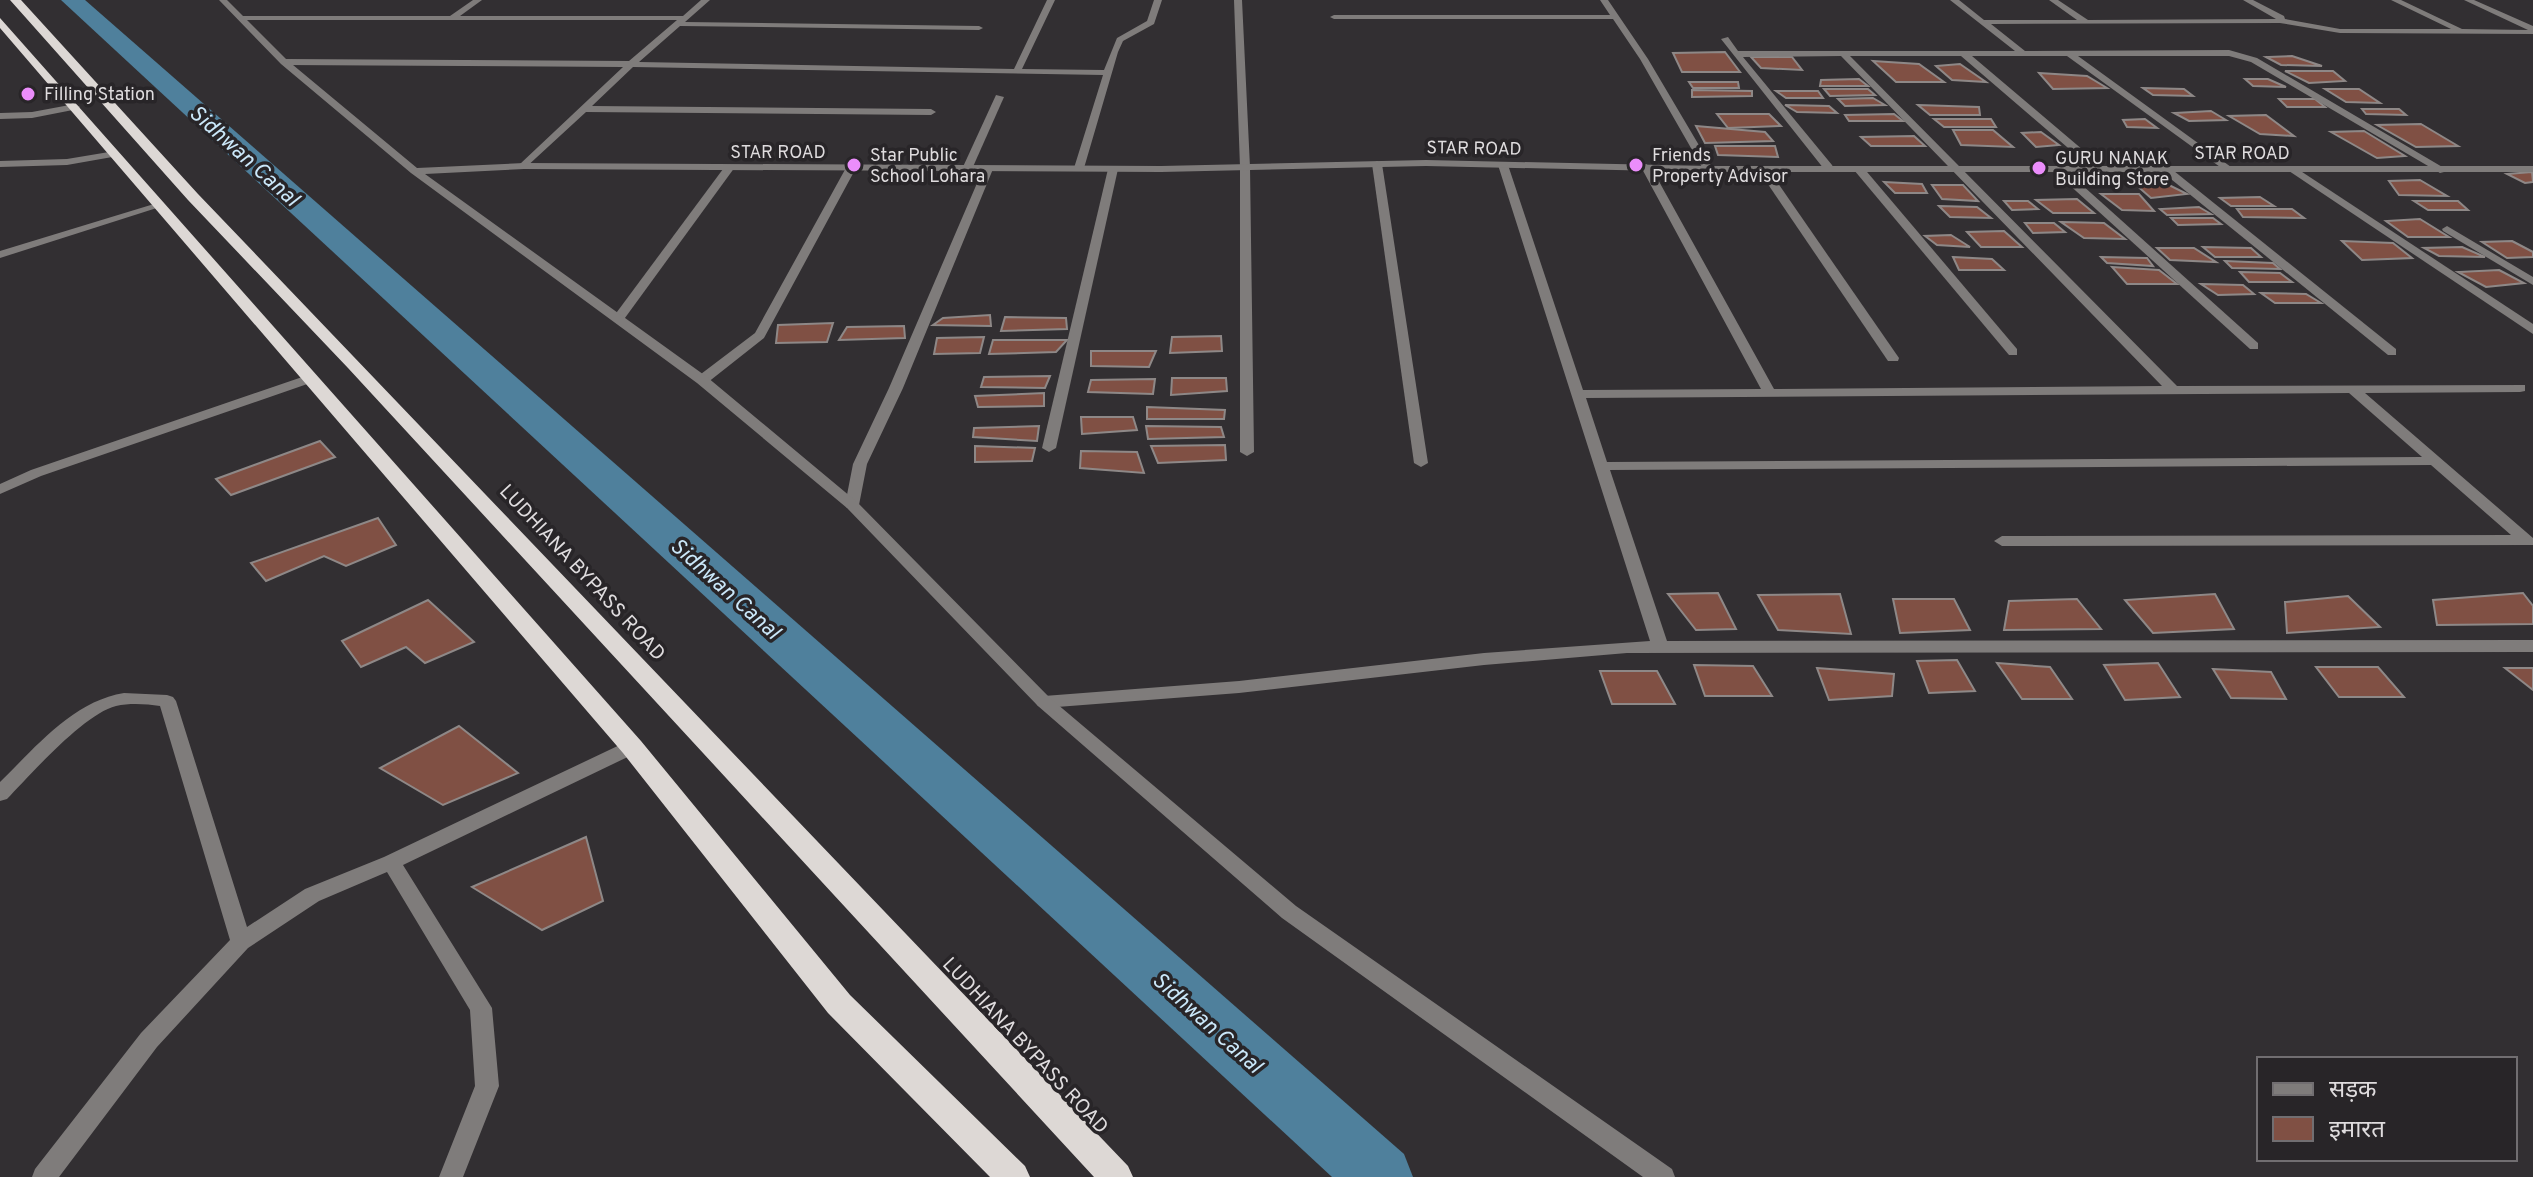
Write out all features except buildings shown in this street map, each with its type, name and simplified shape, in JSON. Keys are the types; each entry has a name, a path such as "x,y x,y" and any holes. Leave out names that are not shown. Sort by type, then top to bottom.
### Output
{"highway":[{"name":"LUDHIANA BYPASS ROAD","path":"15,0 193,197 365,375 1116,1177"},
{"path":"0,21 632,747 839,1004 1013,1177"}],"street":[{"path":"223,0 284,62 415,171 702,380 852,505 1044,702 1289,912 1663,1177"},
{"path":"452,18 478,0"},
{"path":"524,166 631,64 706,0"},
{"path":"1017,71 1051,0"},
{"path":"1079,168 1120,40 1151,22 1158,0"},
{"path":"1238,0 1245,167 1247,452"},
{"path":"1604,0 1708,169"},
{"path":"1954,0 2024,54"},
{"path":"2053,0 2086,22"},
{"path":"2247,0 2281,18 2280,21"},
{"path":"2395,0 2467,33"},
{"path":"2468,0 2533,31"},
{"path":"1335,27 1334,12 1616,17"},
{"path":"241,18 681,21 979,28"},
{"path":"1982,22 2280,21 2329,31 2533,31"},
{"path":"1725,39 1828,167"},
{"path":"1842,53 2172,389"},
{"path":"1736,54 2244,55 2440,170"},
{"path":"1964,54 2099,169"},
{"path":"2070,54 2227,169"},
{"path":"284,62 631,64 1109,73"},
{"path":"967,169 999,97"},
{"path":"0,116 32,115 75,107"},
{"path":"587,109 931,112"},
{"path":"0,164 67,162 115,154"},
{"path":"1377,164 1421,463"},
{"name":"STAR ROAD","path":"415,171 524,166 1113,169 1377,164 1708,169 2533,169"},
{"path":"1503,165 1661,648"},
{"path":"618,319 730,167"},
{"path":"1646,167 1769,392"},
{"path":"702,380 760,335 851,168"},
{"path":"1762,168 1893,358"},
{"path":"1858,168 2013,352"},
{"path":"852,505 860,464 896,388 988,169"},
{"path":"1049,448 1113,169"},
{"path":"2058,169 2254,346"},
{"path":"2165,169 2392,352"},
{"path":"2293,169 2533,330"},
{"path":"0,255 158,206"},
{"path":"2447,229 2533,282"},
{"path":"2,488 36,473 311,378"},
{"path":"2351,388 2529,543"},
{"path":"1578,394 2520,388"},
{"path":"1602,466 2435,461"},
{"path":"2002,541 2529,543"},
{"path":"1044,702 1239,687 1484,659 1627,647 2533,646"},
{"path":"0,794 31,763 101,705 140,697 167,701 241,942"},
{"path":"44,1177 149,1040 241,942 312,895 391,862 632,747"},
{"path":"391,862 481,1008 487,1086 451,1177"}],"waterway":[{"name":"Sidhwan Canal","path":"72,0 1380,1177"}],"place":[{"name":"Filling Station","path":"28,94"},
{"name":"Star Public School Lohara","path":"854,165"},
{"name":"Friends Property Advisor","path":"1636,165"},
{"name":"GURU NANAK Building Store","path":"2039,168"}]}
